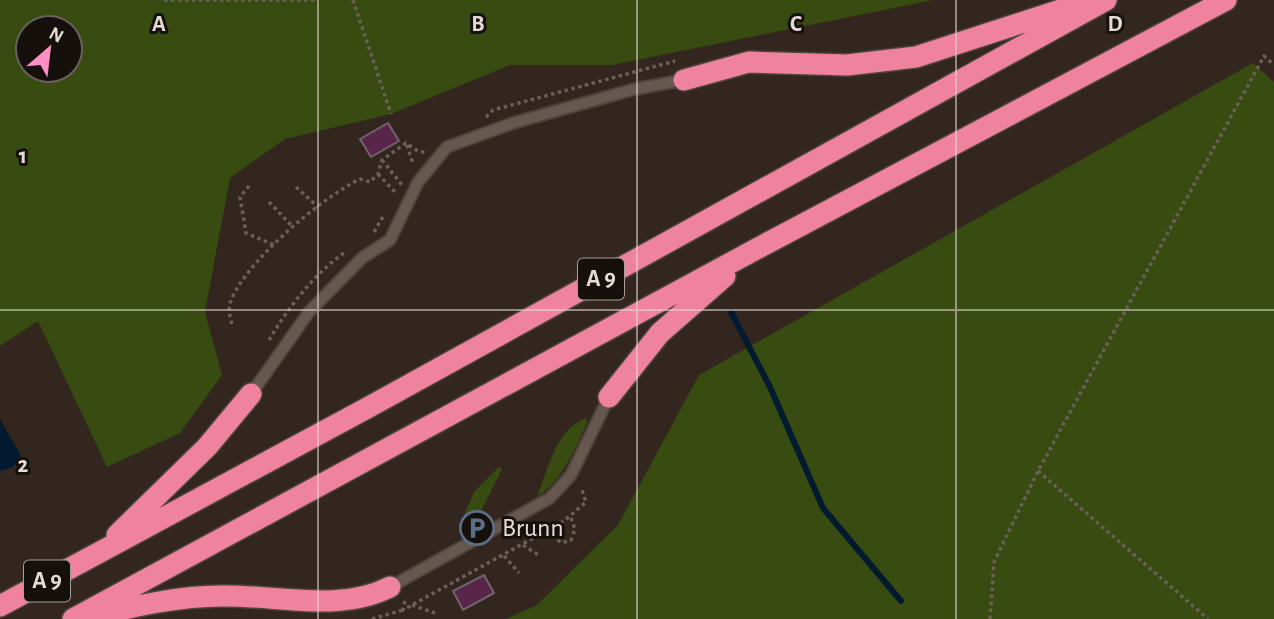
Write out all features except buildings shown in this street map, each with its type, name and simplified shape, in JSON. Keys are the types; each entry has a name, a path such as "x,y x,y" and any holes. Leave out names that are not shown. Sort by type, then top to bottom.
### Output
{"highway":[{"path":"684,80 749,62 847,65 916,57 1092,0"},
{"name":"A 9","path":"0,606 1106,0"},
{"name":"A 9","path":"73,619 762,246 1226,0"},
{"path":"609,397 660,333 762,246"},
{"path":"94,555 206,447 251,394"},
{"path":"82,619 161,602 219,596 346,601 374,595 390,587"}],"lane":[{"path":"251,394 309,312 362,258 390,240 418,182 447,147 513,123 635,89 684,80"},
{"path":"390,587 550,498 564,485 575,468 609,397"}],"path":[{"path":"164,0 315,0"},
{"path":"353,0 391,114"},
{"path":"990,619 994,562 1038,471 1264,56 1274,65"},
{"path":"406,143 418,182"},
{"path":"382,160 404,187"},
{"path":"377,174 396,191"},
{"path":"248,186 240,197 246,233 274,245"},
{"path":"296,187 318,207"},
{"path":"269,202 293,227"},
{"path":"372,619 403,610 504,556 570,516 586,502 575,468"},
{"path":"1038,471 1208,619"},
{"path":"546,532 562,544 571,540 575,529 570,516"},
{"path":"523,545 540,556"},
{"path":"504,556 519,573"},
{"path":"403,610 410,575"},
{"path":"412,605 435,613"}],"green space":[{"path":"0,0 933,0 612,65 510,65 391,114 285,139 230,178 205,312 222,375 180,433 107,467 38,321 0,346"},
{"path":"1253,63 1274,82 1274,619 506,619 537,605 618,525 699,375"},
{"path":"586,418 587,423 567,464 554,482 537,497 560,440 576,423"},
{"path":"499,467 502,469 482,509 464,528 460,525 474,492"}],"water":[{"path":"0,419 21,456 13,467 0,471"}],"waterway":[{"path":"731,312 770,387 823,508 901,601"}],"place":[{"name":"Brunn","path":"477,528"}]}
